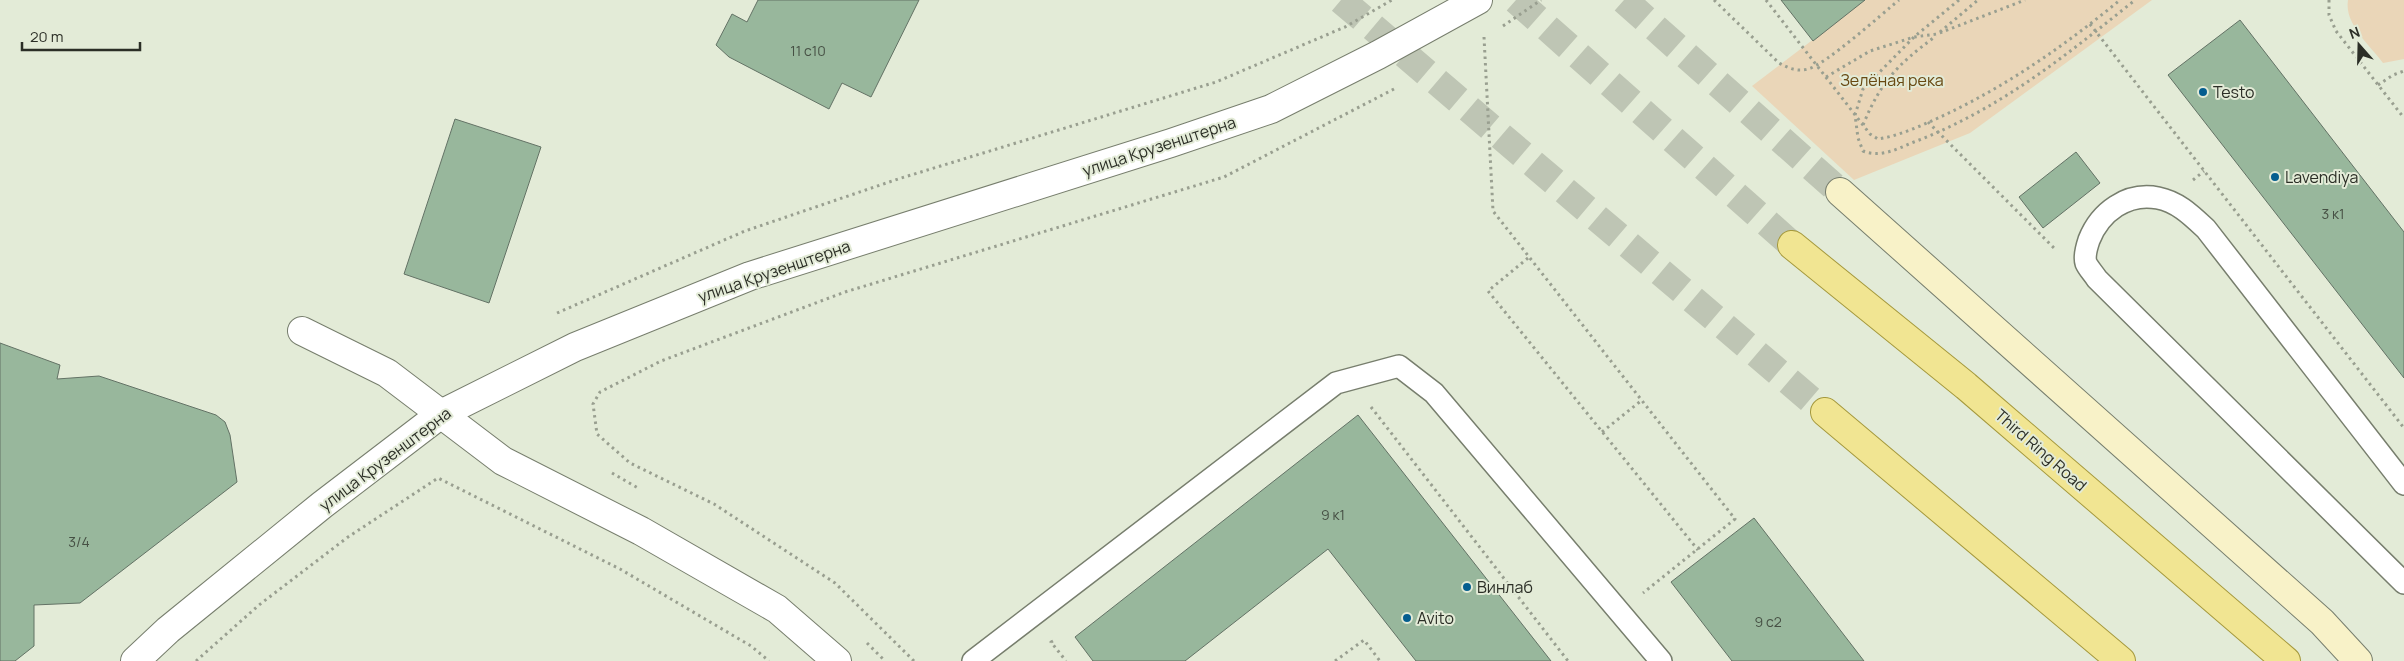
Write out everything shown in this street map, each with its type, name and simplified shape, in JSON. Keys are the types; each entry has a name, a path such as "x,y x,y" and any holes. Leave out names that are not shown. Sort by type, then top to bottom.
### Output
{"main road":[{"name":"Third Ring Road","path":"1792,244 1966,386 2286,661"},
{"path":"1825,412 2121,661"}],"street":[{"name":"улица Крузенштерна","path":"135,661 168,630 322,505 441,414 575,347 750,276 1162,146 1271,109 1378,55 1478,0"},
{"path":"1840,192 2322,622 2358,661"},
{"path":"302,331 387,374 503,461 641,531 777,609 837,661"}],"lane":[{"path":"2404,484 2206,229 2173,202 2156,197 2136,198 2118,205 2104,214 2094,228 2087,246 2086,262 2097,279 2404,583"},
{"path":"973,661 1336,383 1399,366 1434,393 1661,661"}],"path":[{"path":"557,313 745,231 898,179 1216,82 1345,27 1392,0"},
{"path":"1714,0 1779,63 1790,69 1798,70 1817,66 1899,0"},
{"path":"1766,0 1870,134 1878,139 1928,122 1992,92 2032,67 2120,0"},
{"path":"1959,0 1914,37 1863,89 1855,115 1858,138 1863,151 1875,155 1939,133 1992,107 2012,94 2135,0"},
{"path":"1863,125 1873,101 1887,79 1905,58 1978,0"},
{"path":"1826,77 1870,51 1914,37 1937,34 2025,0"},
{"path":"2329,0 2329,15 2336,31 2404,118"},
{"path":"2090,24 2404,428"},
{"path":"1484,37 1493,211 1735,520 1620,612"},
{"path":"2378,85 2392,75 2404,71"},
{"path":"1928,122 2049,245 2061,253 2086,262"},
{"path":"1528,258 1488,291 1698,550"},
{"path":"600,392 594,404 597,434 630,463 714,504 835,583 914,661"},
{"path":"1602,432 1642,400"},
{"path":"1368,403 1568,661"},
{"path":"196,661 259,606 348,537 438,478 620,569 751,646 769,661"},
{"path":"1059,636 1051,642 1066,661"},
{"path":"1335,661 1364,640 1380,661"}],"green space":[{"name":"Зелёная река","path":"1865,0 2152,0 1970,133 1854,180 1752,86"},
{"path":"2348,0 2404,0 2404,59 2383,63 2354,26 2348,9"}],"building":[{"path":"758,0 919,0 871,97 842,83 829,109 729,57 716,45 732,14 747,22"},
{"path":"1781,0 1865,0 1813,41"},
{"path":"2240,20 2404,232 2404,378 2168,75"},
{"path":"455,119 541,147 489,303 404,274"},
{"path":"2076,152 2100,183 2043,228 2019,197"},
{"path":"0,343 60,365 57,379 99,376 216,415 225,422 230,435 237,482 80,603 34,605 34,646 15,661 0,661"},
{"path":"1358,415 1551,661 1416,661 1328,549 1185,661 1093,661 1075,637"},
{"path":"1754,518 1864,661 1732,661 1671,582"}],"tunnel":[{"path":"1341,0 1825,412"},
{"path":"1516,0 1792,245"},
{"path":"1624,0 1840,192"}],"place":[{"name":"Testo","path":"2203,92"},
{"name":"Lavendiya","path":"2275,177"},
{"name":"Винлаб","path":"1467,587"},
{"name":"Avito","path":"1407,618"}]}
